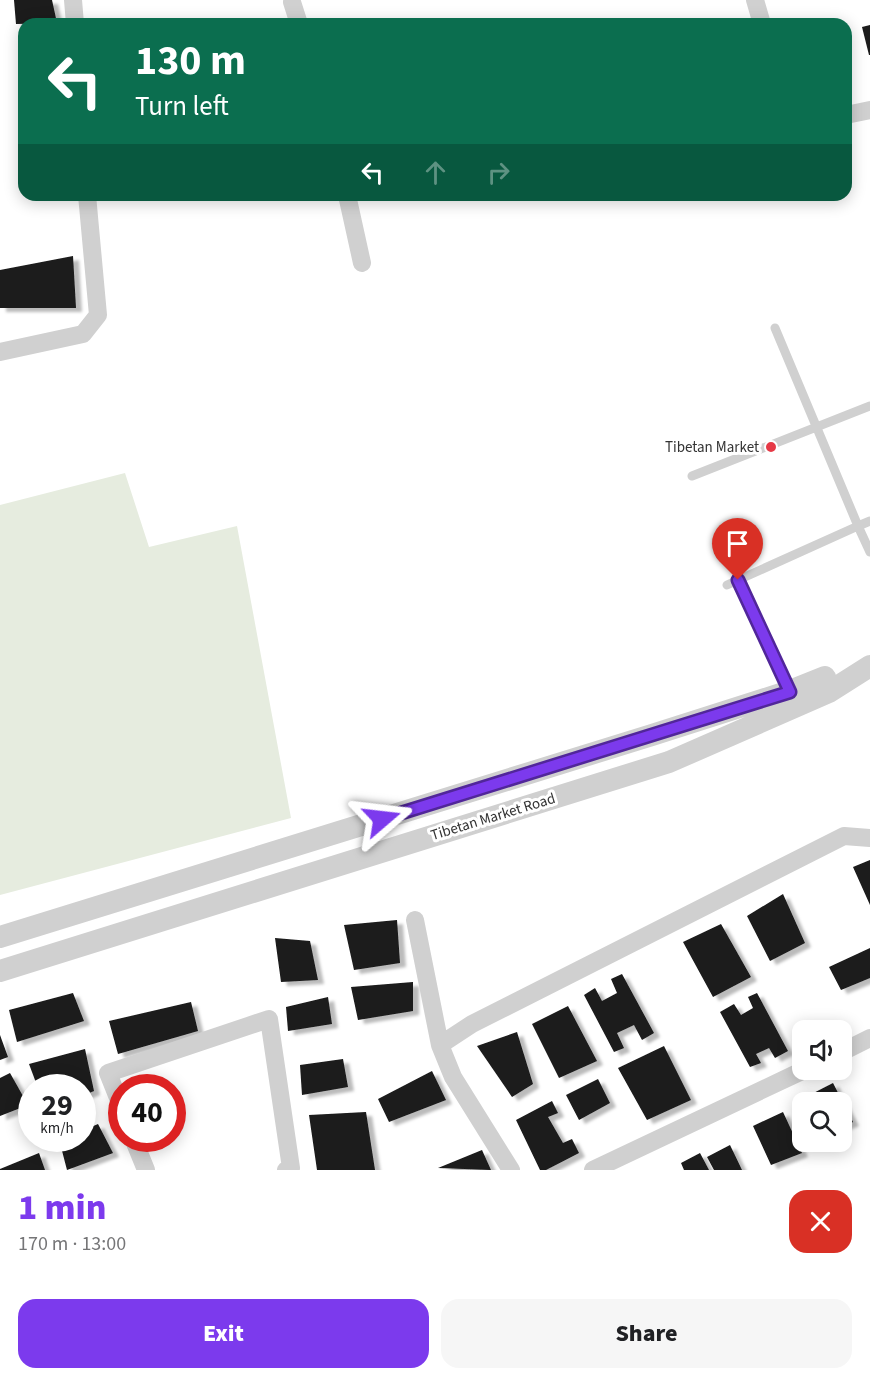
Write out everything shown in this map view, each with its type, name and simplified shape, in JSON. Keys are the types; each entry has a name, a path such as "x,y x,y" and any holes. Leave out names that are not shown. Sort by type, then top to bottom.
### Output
{"street":[{"path":"73,0 74,18"},
{"path":"755,0 760,18"},
{"path":"289,1 296,18"},
{"path":"852,114 870,110"},
{"path":"0,352 83,334 98,315 88,201"},
{"path":"348,201 362,263"},
{"name":"Tibetan Market Road","path":"0,937 790,692 870,660"},
{"name":"Tibetan Market Road","path":"0,971 669,762 829,692 870,666"},
{"path":"440,1045 472,1024 844,836 870,838"},
{"path":"415,920 440,1045 453,1077 511,1170"},
{"path":"108,1074 269,1019 291,1168 286,1170"},
{"path":"852,1047 870,1038"},
{"path":"593,1170 792,1076"},
{"path":"139,1152 146,1170"}],"lane":[{"path":"775,328 870,552"},
{"path":"692,476 870,406"},
{"path":"726,585 870,521"},
{"path":"738,580 790,692"}],"shaded area":[{"path":"125,473 149,547 237,526 291,818 0,895 0,505"}],"building":[{"path":"14,0 52,0 56,18 18,18 18,24 16,24"},
{"path":"870,25 870,55 869,55 862,27"},
{"path":"73,256 76,308 0,308 0,270"},
{"path":"870,860 870,905 853,867"},
{"path":"783,894 805,943 770,961 747,916"},
{"path":"397,920 400,963 354,970 344,925"},
{"path":"721,924 751,977 713,997 683,942"},
{"path":"275,938 310,941 318,980 281,982"},
{"path":"870,948 870,978 841,990 829,967"},
{"path":"622,974 654,1033 642,1040 634,1025 617,1033 624,1048 614,1052 584,995 595,988 602,1001 617,993 611,979"},
{"path":"413,982 413,1011 358,1020 351,987"},
{"path":"73,993 84,1021 17,1042 9,1010"},
{"path":"757,993 788,1051 775,1058 769,1048 756,1054 761,1063 750,1067 720,1012 734,1004 741,1015 753,1008 748,997"},
{"path":"328,997 332,1024 288,1031 286,1007"},
{"path":"191,1002 198,1031 118,1054 109,1021"},
{"path":"568,1006 597,1061 559,1078 532,1024"},
{"path":"517,1032 533,1084 512,1097 477,1046"},
{"path":"0,1035 8,1057 0,1060"},
{"path":"664,1046 691,1100 647,1120 618,1068"},
{"path":"85,1049 90,1074 33,1074 29,1064"},
{"path":"343,1059 348,1087 302,1095 300,1065"},
{"path":"432,1071 446,1100 389,1122 378,1099"},
{"path":"10,1073 18,1087 18,1109 0,1116 0,1078"},
{"path":"598,1079 610,1103 579,1120 566,1095"},
{"path":"833,1083 838,1092 815,1092"},
{"path":"552,1101 558,1113 548,1117 563,1143 572,1139 579,1153 546,1170 540,1170 516,1120"},
{"path":"366,1112 375,1170 317,1170 309,1115"},
{"path":"783,1112 792,1131 792,1152 802,1153 771,1165 753,1126"},
{"path":"98,1124 108,1143 108,1152 113,1153 67,1170 62,1152 96,1152 96,1125"},
{"path":"730,1145 742,1170 714,1170 707,1157"},
{"path":"482,1150 491,1170 438,1168"},
{"path":"39,1153 45,1170 0,1170 0,1169"},
{"path":"700,1153 709,1170 684,1170 681,1163"}],"place":[{"name":"Tibetan Market","path":"771,447"}],"route":[{"path":"382,819 790,692 738,580"}]}
